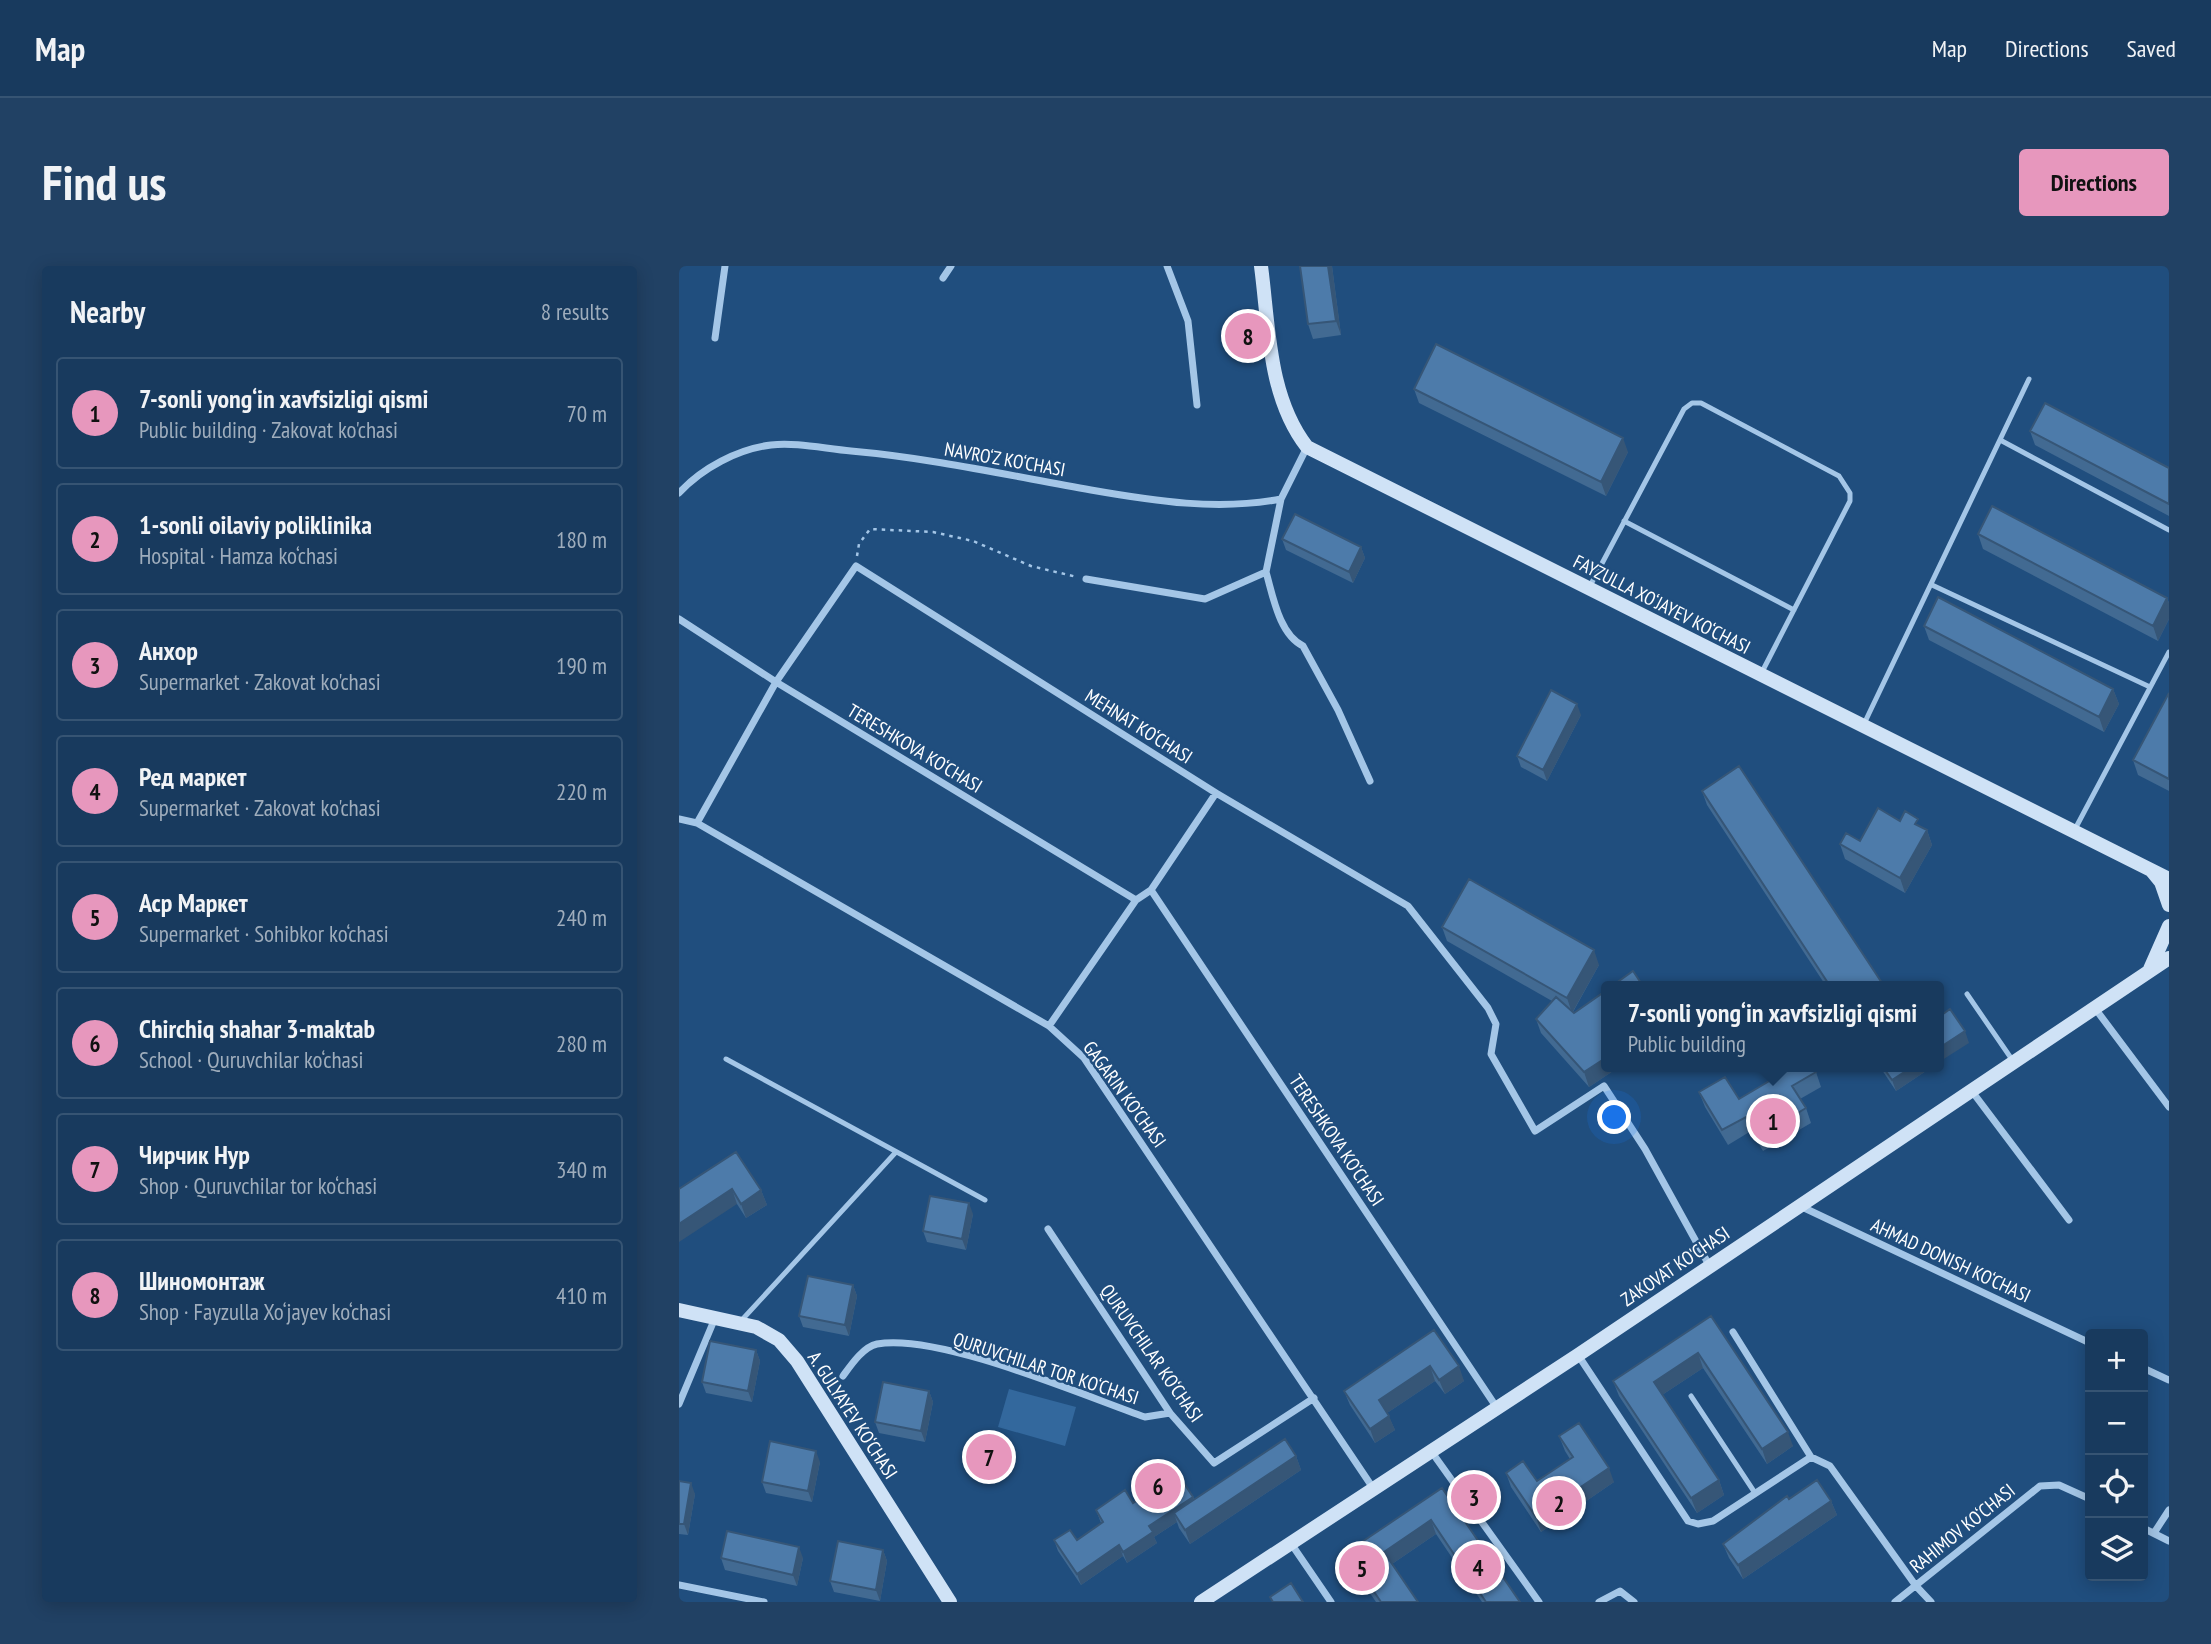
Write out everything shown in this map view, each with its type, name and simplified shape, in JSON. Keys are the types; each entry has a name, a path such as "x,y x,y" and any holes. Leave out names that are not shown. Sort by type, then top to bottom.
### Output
{"main road":[{"path":"1261,266 1280,394 1294,428 1307,447"},
{"name":"FAYZULLA XO‘JAYEV KO‘CHASI","path":"1307,447 2169,879"},
{"path":"2151,870 2161,882 2169,905"},
{"path":"2148,972 2169,926"},
{"name":"ZAKOVAT KO'CHASI","path":"1201,1602 1578,1355 2169,958"},
{"name":"A. GULYAYEV KO‘CHASI","path":"679,1310 740,1322 779,1340 797,1362 950,1602"}],"street":[{"path":"715,338 725,266"},
{"path":"943,278 951,266"},
{"path":"1167,266 1188,321 1197,405"},
{"name":"NAVRO‘Z KO‘CHASI","path":"679,493 688,483 733,454 773,444 873,453 1137,498 1218,506 1281,499"},
{"path":"1307,447 1281,499 1266,572 1280,618 1296,642 1303,646 1338,710 1370,781"},
{"path":"697,823 776,682 856,566"},
{"name":"MEHNAT KO‘CHASI","path":"856,566 1216,793 1408,906 1488,1008 1496,1024 1491,1054 1535,1131 1604,1086 1645,1149 1709,1265"},
{"path":"1086,579 1205,599 1266,572"},
{"name":"TERESHKOVA KO‘CHASI","path":"679,619 776,682 1136,900"},
{"path":"1049,1026 1136,900 1151,890 1216,793"},
{"name":"GAGARIN KO‘CHASI","path":"679,819 697,823 1049,1026 1084,1058 1373,1488"},
{"name":"TERESHKOVA KO‘CHASI","path":"1151,890 1497,1408"},
{"path":"2094,1007 2169,1107"},
{"path":"1970,1090 2069,1220"},
{"name":"AHMAD DONISH KO‘CHASI","path":"1799,1206 2085,1341"},
{"name":"QURUVCHILAR KO‘CHASI","path":"1048,1229 1170,1413 1214,1463 1314,1398"},
{"path":"679,1404 716,1318"},
{"path":"1733,1332 1811,1457 1830,1466 1916,1586 1931,1602"},
{"name":"QURUVCHILAR TOR KO‘CHASI","path":"843,1376 856,1359 875,1344 897,1344 959,1352 1145,1417 1170,1413"},
{"path":"1578,1355 1689,1521 1698,1524 1713,1521 1811,1457"},
{"path":"2148,1370 2169,1380"},
{"path":"1431,1450 1539,1602"},
{"name":"RAHIMOV KO‘CHASI","path":"1895,1602 2040,1486 2059,1485 2085,1497"},
{"path":"2154,1534 2169,1510"},
{"path":"2148,1531 2169,1541"},
{"path":"1290,1542 1331,1602"},
{"path":"679,1585 764,1602"},
{"path":"1599,1602 1620,1591 1634,1602"}],"lane":[{"path":"1863,726 2029,379"},
{"path":"1589,589 1684,409 1692,403 1701,403 1839,476 1850,492 1850,501 1761,675"},
{"path":"2001,441 2169,530"},
{"path":"1624,521 1794,610"},
{"path":"1932,585 2150,687"},
{"path":"2074,832 2169,652"},
{"path":"1967,995 2013,1061"},
{"path":"726,1059 985,1200"},
{"path":"740,1322 897,1152"},
{"path":"1691,1396 1755,1493"}],"path":[{"path":"856,566 859,544 870,529 883,528 933,532 972,541 1031,566 1086,579"}],"shaded area":[{"path":"1009,1389 1076,1407 1065,1446 998,1427"}],"building":[{"path":"1300,266 1328,266 1336,321 1308,324"},
{"path":"1436,344 1623,438 1601,482 1414,389"},
{"path":"2045,403 2169,468 2169,504 2030,431"},
{"path":"1992,506 2167,598 2153,626 1978,534"},
{"path":"1295,514 1361,547 1349,572 1282,539"},
{"path":"1938,597 2113,689 2099,717 1924,626"},
{"path":"1551,690 1577,704 1543,770 1517,756"},
{"path":"2169,693 2169,779 2133,760"},
{"path":"1739,766 1881,981 1827,981 1702,791"},
{"path":"1878,808 1900,821 1905,811 1918,819 1915,824 1927,830 1900,878 1840,844 1846,833 1860,841"},
{"path":"1469,879 1594,950 1567,998 1442,927"},
{"path":"1633,971 1640,981 1619,981"},
{"path":"1601,994 1601,1061 1584,1072 1536,1019 1556,997 1574,1013"},
{"path":"1950,1009 1965,1031 1944,1045 1944,1013"},
{"path":"1784,1072 1816,1072 1792,1086 1806,1108 1758,1137 1746,1117 1722,1130 1699,1092 1725,1077 1739,1099"},
{"path":"1886,1072 1904,1072 1892,1080"},
{"path":"736,1152 761,1190 741,1204 732,1189 679,1224 679,1189"},
{"path":"930,1196 969,1203 962,1239 923,1231"},
{"path":"808,1276 853,1285 845,1325 799,1316"},
{"path":"1711,1316 1788,1432 1762,1449 1698,1353 1654,1382 1719,1480 1691,1498 1613,1381"},
{"path":"1434,1330 1459,1366 1439,1380 1430,1366 1379,1400 1389,1416 1370,1429 1344,1391"},
{"path":"710,1341 756,1350 748,1391 702,1382"},
{"path":"883,1382 929,1391 921,1431 875,1422"},
{"path":"1579,1423 1609,1468 1536,1517 1506,1473 1523,1461 1537,1481 1573,1457 1559,1436"},
{"path":"1285,1439 1296,1456 1185,1530 1174,1513"},
{"path":"770,1441 816,1451 808,1491 762,1482"},
{"path":"1170,1462 1193,1497 1149,1526 1153,1532 1123,1552 1119,1545 1077,1574 1054,1540 1070,1530 1077,1540 1103,1522 1096,1510 1125,1490 1133,1503 1160,1485 1153,1474"},
{"path":"1817,1480 1831,1501 1738,1565 1723,1544 1787,1496 1789,1499"},
{"path":"679,1481 691,1483 684,1524 679,1524"},
{"path":"1442,1488 1520,1602 1486,1602 1431,1520 1384,1552 1418,1602 1381,1602 1347,1552"},
{"path":"727,1531 799,1547 793,1575 721,1558"},
{"path":"838,1541 883,1550 876,1590 830,1581"},
{"path":"1291,1583 1303,1602 1273,1602 1270,1597"}],"place":[{"name":"Шиномонтаж","path":"1248,336"},
{"name":"7-sonli yong‘in xavfsizligi qismi","path":"1773,1121"},
{"name":"Чирчик Нур","path":"989,1457"},
{"name":"Chirchiq shahar 3-maktab","path":"1158,1486"},
{"name":"Анхор","path":"1474,1497"},
{"name":"1-sonli oilaviy poliklinika","path":"1559,1503"},
{"name":"Ред маркет","path":"1478,1567"},
{"name":"Аср Маркет","path":"1362,1568"}]}
